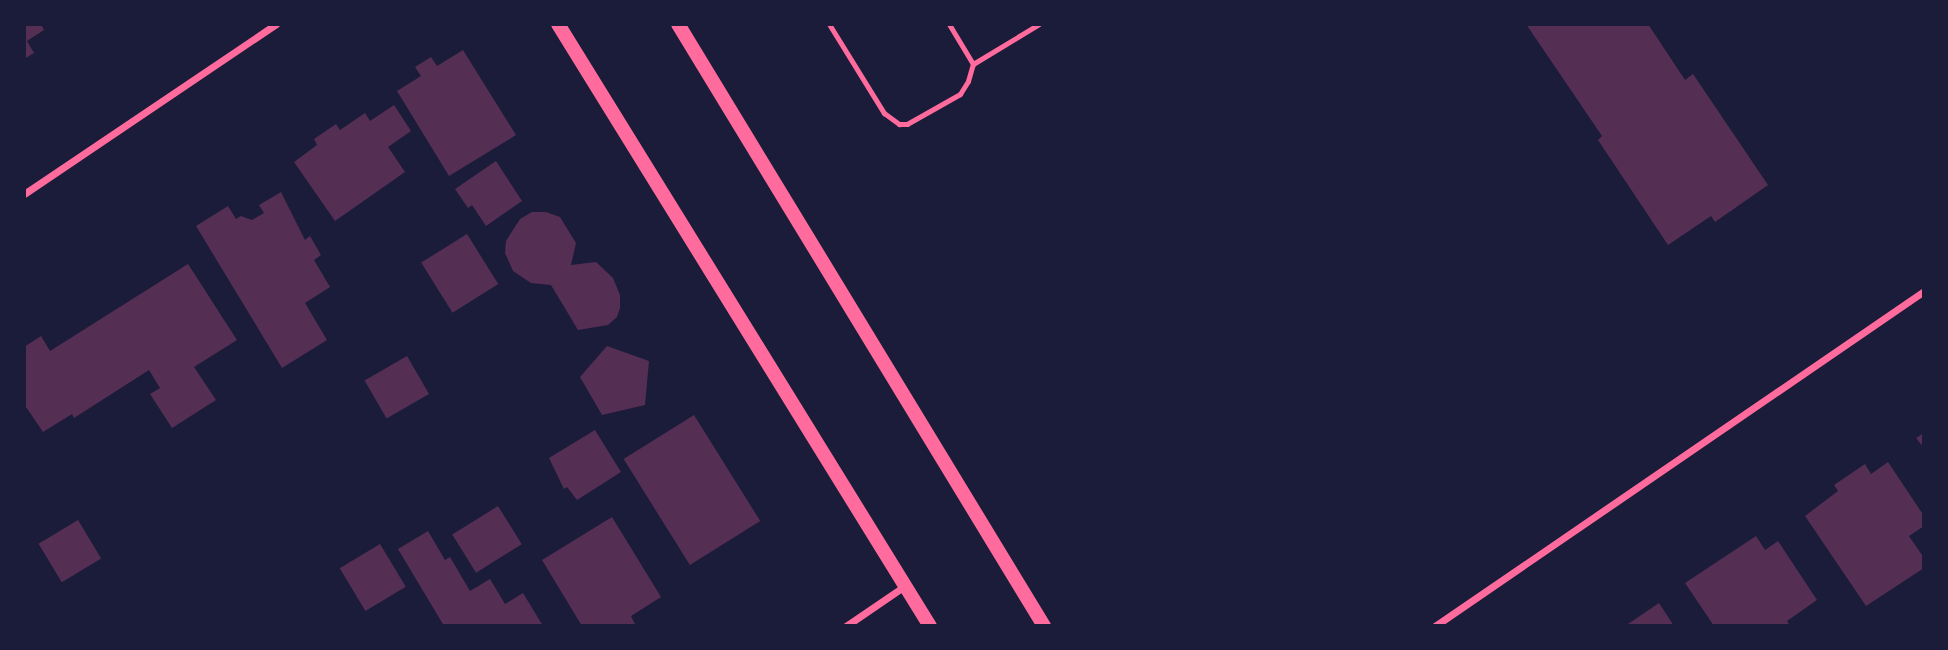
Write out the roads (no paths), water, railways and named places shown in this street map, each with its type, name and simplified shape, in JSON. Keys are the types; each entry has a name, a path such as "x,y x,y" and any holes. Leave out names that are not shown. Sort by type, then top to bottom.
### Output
{"main road":[{"path":"558,24 930,625"},
{"path":"678,24 1044,625"}],"street":[{"path":"24,194 276,24"},
{"path":"1435,625 1923,291"},
{"path":"846,625 905,585"}],"lane":[{"path":"829,24 884,113 899,124 915,122 960,94 968,81 973,64 1039,24"},
{"path":"948,24 973,64"}]}
